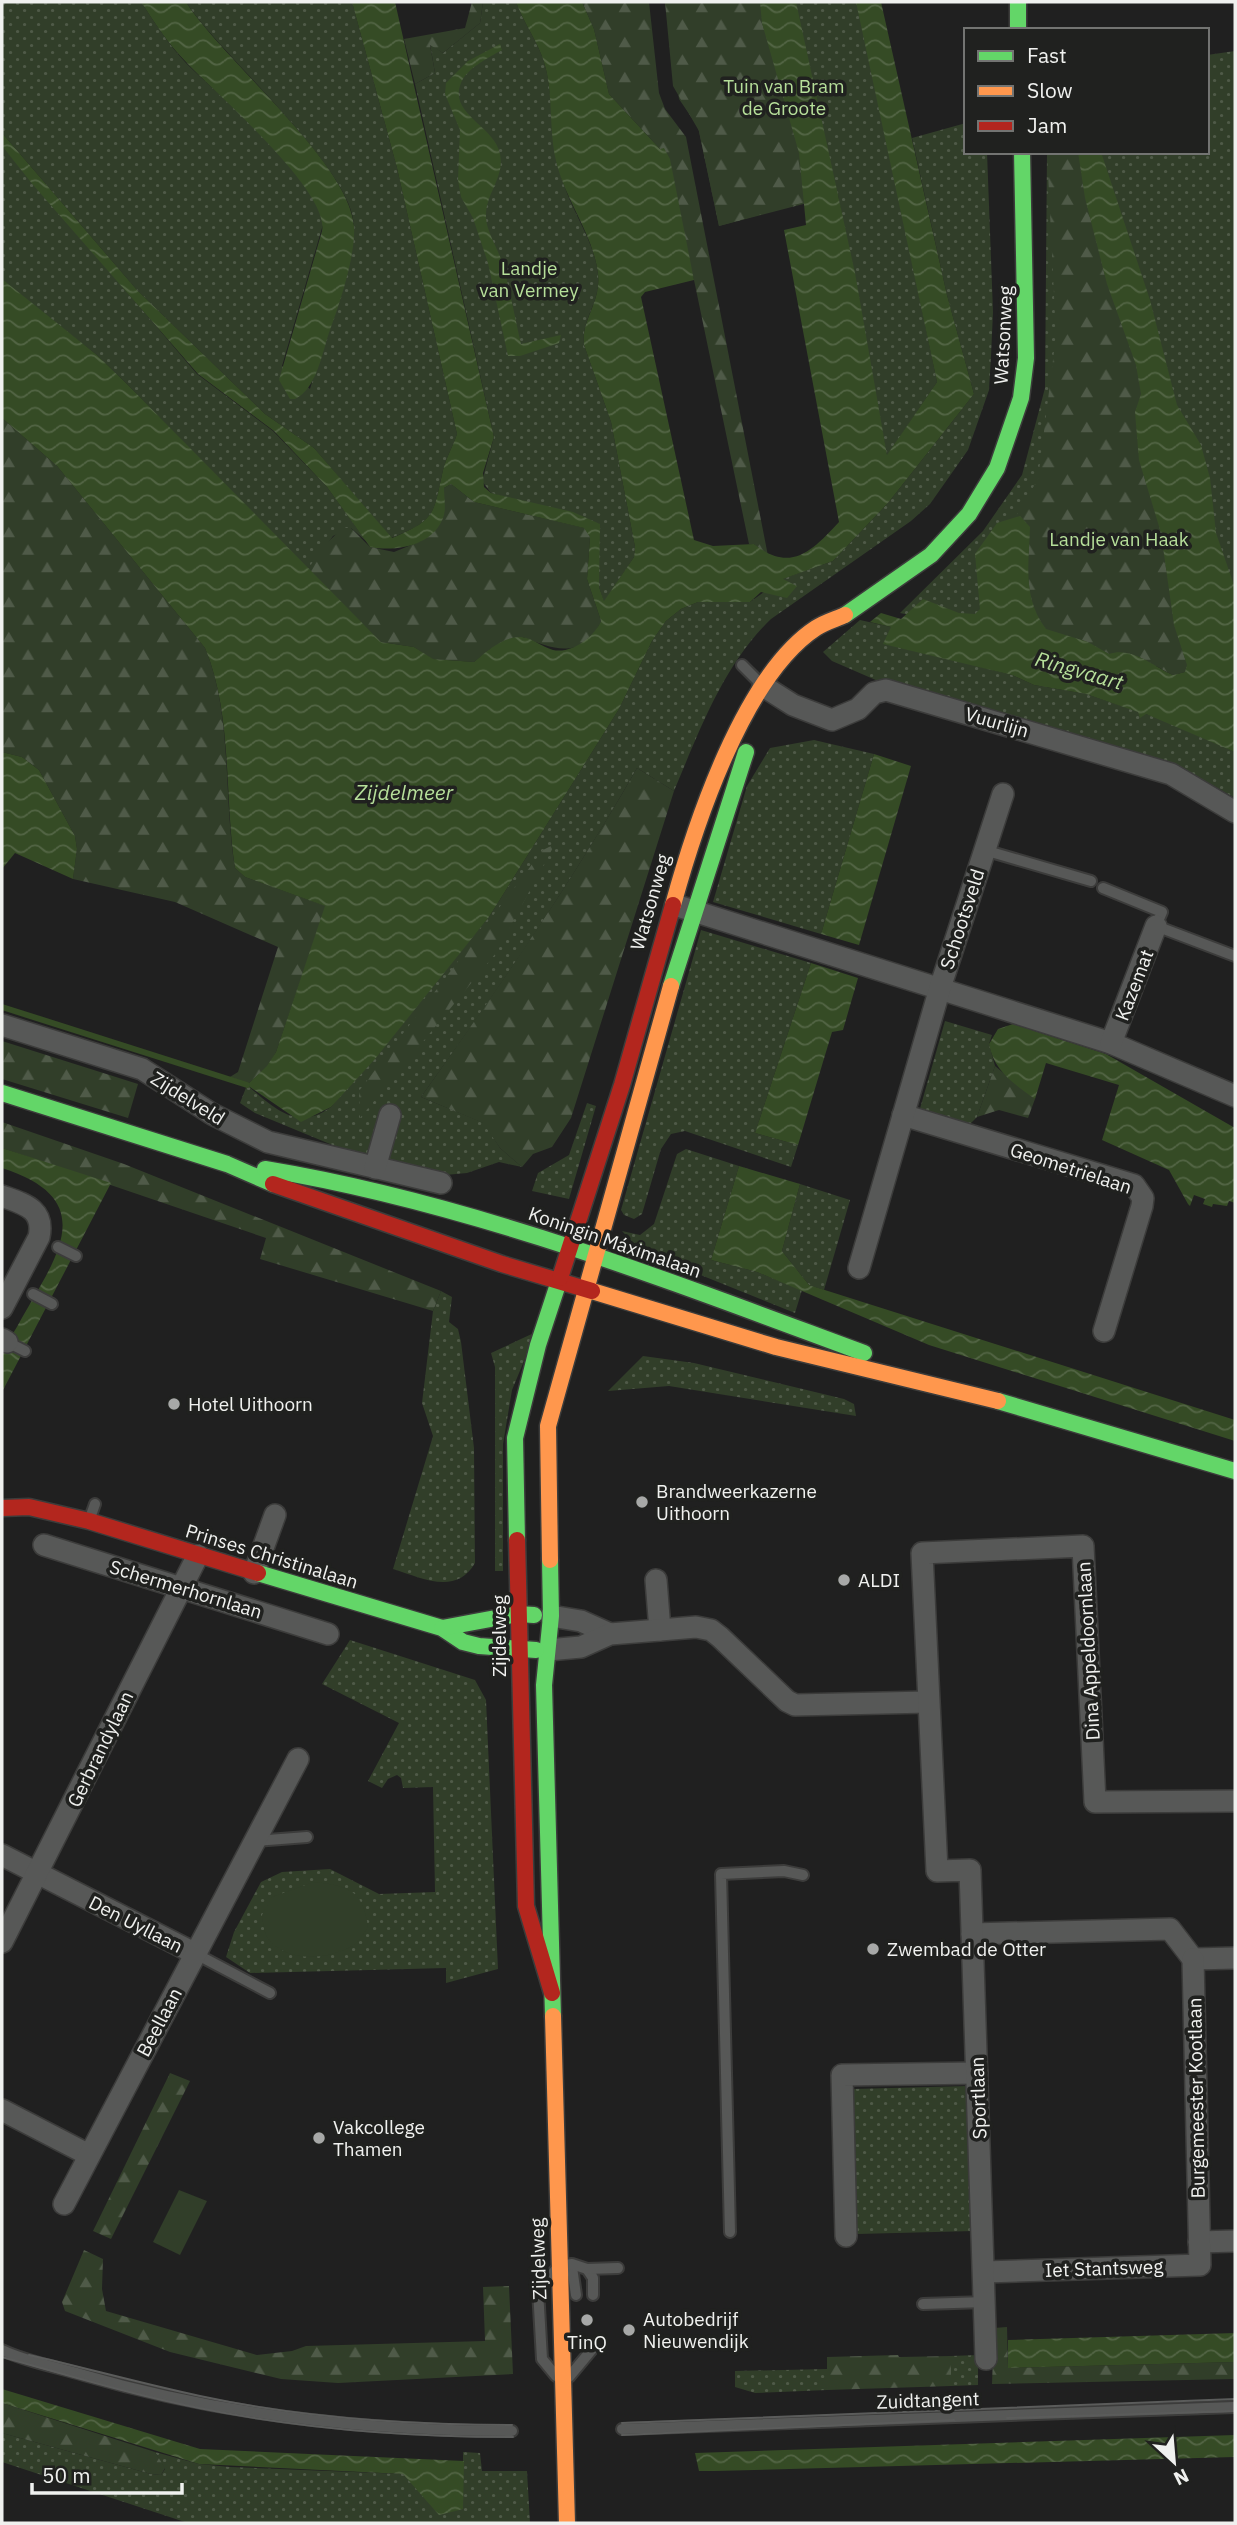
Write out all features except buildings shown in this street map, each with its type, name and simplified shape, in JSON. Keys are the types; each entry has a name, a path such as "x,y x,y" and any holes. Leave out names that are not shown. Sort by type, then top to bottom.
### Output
{"street":[{"path":"1018,2 1018,28"},
{"name":"Watsonweg","path":"585,1289 667,1000 734,782 775,687 784,657 816,628 845,615 931,555 984,492 1010,436 1020,398 1026,358 1022,154"},
{"name":"Watsonweg","path":"813,653 845,615"},
{"name":"Watsonweg","path":"557,1280 622,1085 671,905 705,801 739,725 775,687"},
{"name":"Vuurlijn","path":"775,687 832,720 858,709 874,693 886,690 1171,774 1235,812"},
{"name":"Schootsveld","path":"940,988 1003,794"},
{"path":"671,905 1111,1044 1235,1096"},
{"name":"Kazemat","path":"1111,1044 1156,926"},
{"path":"859,1268 940,988"},
{"name":"Zijdelveld","path":"2,1026 142,1069 224,1121 268,1142 441,1183"},
{"name":"Koningin Máximalaan","path":"2,1093 227,1164 292,1192 585,1289 776,1347 978,1395 1235,1471"},
{"path":"376,1168 390,1115"},
{"name":"Geometrielaan","path":"903,1115 1134,1185 1139,1190 1142,1206 1104,1331"},
{"name":"Koningin Máximalaan","path":"227,1164 299,1174 570,1245 978,1395"},
{"path":"2,1196 29,1206 38,1214 42,1226 58,1247 33,1294 2,1308"},
{"name":"Zijdelweg","path":"552,1993 526,1906 516,1438 557,1280"},
{"name":"Zijdelweg","path":"567,2523 563,2384 566,2265 547,1891 544,1685 551,1616 548,1426 585,1289"},
{"name":"Prinses Christinalaan","path":"24,1490 67,1505 89,1521"},
{"name":"Prinses Christinalaan","path":"2,1508 29,1507 89,1521 442,1628 463,1642 548,1650"},
{"path":"254,1573 275,1515"},
{"name":"Schermerhornlaan","path":"44,1545 328,1634"},
{"name":"Dina Appeldoornlaan","path":"937,1871 922,1553 1083,1546 1095,1802 1235,1801"},
{"name":"Gerbrandylaan","path":"2,1942 198,1555"},
{"path":"656,1580 660,1630"},
{"name":"Prinses Christinalaan","path":"442,1628 518,1614 551,1616"},
{"path":"551,1616 580,1621 610,1634"},
{"path":"548,1650 580,1647 610,1634 696,1627 710,1630 787,1701 795,1705 928,1702"},
{"name":"Beellaan","path":"64,2204 298,1759"},
{"name":"Den Uyllaan","path":"2,1855 196,1954"},
{"name":"Sportlaan","path":"937,1871 970,1870 986,2359"},
{"path":"972,1934 1170,1929 1194,1959 1235,1958"},
{"name":"Burgemeester Kootlaan","path":"1194,1959 1199,2242"},
{"path":"846,2236 842,2076 977,2073"},
{"path":"2,2110 89,2155"},
{"path":"1199,2242 1235,2241"},
{"name":"Iet Stantsweg","path":"984,2272 1200,2266 1199,2242"}],"lane":[{"path":"742,665 775,687"},
{"name":"Schootsveld","path":"984,850 1090,881"},
{"name":"Kazemat","path":"1103,888 1162,912 1156,926 1235,957"},
{"path":"89,1521 95,1504"},
{"path":"255,1841 307,1837"},
{"path":"730,2232 721,1874 783,1871 803,1875"},
{"name":"Den Uyllaan","path":"196,1954 271,1993"},
{"path":"576,2295 566,2265 587,2269 618,2267"},
{"path":"587,2269 593,2278 593,2295"},
{"path":"923,2304 985,2302"},
{"path":"563,2384 586,2350"},
{"path":"7,2352 122,2386 276,2415 396,2428 512,2431"},
{"name":"Zuidtangent","path":"622,2429 1235,2407"}],"green space":[{"path":"2,2 141,2 179,56 264,138 302,181 316,201 324,221 282,366 310,389 347,271 354,230 350,206 312,147 186,2 352,2 397,168 457,434 444,466 434,506 425,520 391,538 314,448 265,414 137,290 2,133"},
{"path":"472,2 483,2 480,23 443,53 430,45 435,73 415,84 404,39 465,28"},
{"name":"Landje van Vermey","path":"483,2 516,2 541,54 547,74 560,171 596,262 597,294 585,327 584,345 611,422 635,547 634,557 604,602 599,587 599,524 491,493 482,481 494,437 415,84 435,73 430,44 443,53 480,23"},
{"path":"582,2 649,2 659,93 665,109 686,137 768,556 754,544 749,544 694,280 660,149 609,94 594,29"},
{"name":"Tuin van Bram de Groote","path":"665,2 858,2 937,382 887,456 838,195 719,226 698,127 679,99"},
{"path":"665,2 760,2 762,23 793,125 805,202 719,226 699,131 673,86"},
{"name":"Landje van Haak","path":"1235,51 1235,701 1184,672 900,613 983,531 1022,475 1045,388 1047,154 1209,154 1209,55"},
{"path":"964,124 964,154 987,154 993,312 989,390 968,450 930,504 911,521 771,619 754,637 714,700 674,791 637,768 534,935 421,1097 484,1123 500,1148 522,1167 499,1162 467,1173 445,1175 342,1149 255,1113 240,1103 247,1085 276,1109 297,1117 319,1114 331,1107 489,917 619,709 652,641 666,621 681,609 698,602 750,602 782,579 833,561 888,503 974,394 947,295 912,138"},
{"path":"2,146 197,374 273,431 327,487 366,541 351,528 333,536 308,570 97,355 6,284 2,279"},
{"path":"1047,154 1078,154 1085,198 1107,284 1136,365 1141,394 1135,412 1139,460 1161,533 1174,625 1187,665 1185,672 1173,675 1133,655 1117,652 1109,654 1088,642 1046,629 1033,605 1028,567 1030,527 1020,516 1016,516 1038,479 1056,336"},
{"path":"2,418 57,466 205,648 214,674 224,728 235,868 245,877 326,906 276,1052 268,1066 247,1085 225,1080 238,1072 278,947 175,902 73,879 77,849 75,836 39,770 22,757 2,752"},
{"path":"451,484 474,502 585,528 590,537 587,579 601,621 586,642 577,647 557,648 523,637 490,649 474,662 432,659 414,647 381,642 308,570 320,549 343,528 351,528 370,547 394,552 421,541 444,511 444,488"},
{"path":"860,620 891,627 908,648 1012,675 1034,685 1086,694 1179,725 1235,752 1235,798 1187,771 1153,758 878,681 832,661 823,652"},
{"path":"814,740 874,754 821,934 713,902 747,786 770,748"},
{"path":"637,768 674,791 571,1118 552,1147 533,1154 522,1167 500,1148 483,1123 421,1097 533,935"},
{"path":"555,844 496,953 360,1118 359,1091 543,850"},
{"path":"701,930 811,963 755,1133 798,1145 791,1167 685,1131 671,1134 661,1149 642,1214 634,1219 624,1215 621,1210"},
{"path":"945,1021 992,1035 989,1044 995,1066 977,1117 966,1128 919,1112"},
{"path":"2,1041 138,1084 128,1118 2,1079"},
{"path":"995,1066 1035,1099 1028,1118 999,1110 977,1117"},
{"path":"587,1103 596,1106 569,1199 532,1191 538,1173 569,1155"},
{"path":"2,1122 124,1164 441,1291 433,1311 260,1259 266,1238 2,1148"},
{"path":"686,1149 739,1166 711,1260 757,1272 802,1290 795,1313 641,1251 622,1231 640,1235 654,1224 677,1154"},
{"path":"800,1184 850,1200 824,1290 809,1285 782,1251"},
{"path":"441,1291 452,1297 449,1322 458,1329 461,1342 474,1448 475,1563 467,1573 448,1582 427,1580 393,1569 433,1436 422,1403 433,1311"},
{"path":"536,1332 512,1390 503,1444 503,1571 495,1571 495,1367 491,1353"},
{"path":"643,1356 694,1363 844,1399 854,1404 856,1416 669,1386 608,1391"},
{"path":"350,1640 475,1680 486,1700 498,1969 446,1983 446,1968 250,1973 226,1957 234,1932 261,1882 282,1872 330,1869 379,1894 435,1892 433,1787 403,1788 401,1778 397,1775 388,1779 382,1788 368,1781 399,1723 322,1684"},
{"path":"314,1882 352,1892 362,1905 368,1927 354,1945 333,1954 308,1957 285,1952 267,1937 262,1915 272,1897"},
{"path":"170,2073 190,2081 111,2239 93,2231"},
{"path":"969,2086 974,2231 857,2234 853,2089"},
{"path":"179,2190 207,2201 180,2255 153,2242"},
{"path":"84,2250 103,2259 102,2289 106,2311 257,2355 292,2351 306,2346 485,2341 483,2287 509,2286 513,2374 338,2383 281,2379 170,2352 65,2311 62,2302"},
{"path":"1007,2327 1008,2368 1235,2362 1235,2379 992,2384 994,2328"},
{"path":"978,2355 978,2385 951,2386 951,2356"},
{"path":"951,2356 951,2386 827,2390 827,2357"},
{"path":"827,2369 827,2390 755,2393 735,2387 735,2371"},
{"path":"2,2403 155,2452 165,2468 161,2475 151,2474 2,2433"},
{"path":"2,2433 151,2474 161,2475 165,2469 155,2452 199,2464 230,2467 403,2474 463,2509 463,2452 480,2453 482,2471 527,2471 530,2523 188,2523 2,2462"}],"water":[{"path":"141,2 186,2 204,26 308,142 331,172 347,200 354,237 346,278 314,379 295,399 290,399 279,380 322,231 320,214 290,168 179,55"},
{"name":"Zijdelmeer","path":"352,2 395,2 494,437 483,473 484,487 491,493 573,512 600,524 599,587 604,601 634,557 635,547 611,422 584,345 585,327 597,294 598,274 591,245 557,165 545,64 516,2 582,2 594,29 609,94 660,149 664,148 670,159 694,280 645,292 641,297 694,540 713,546 754,544 767,553 790,558 810,549 839,522 784,230 806,225 799,153 762,23 760,2 796,2 855,273 887,455 937,382 856,2 881,2 947,295 974,394 888,503 833,561 783,579 797,586 787,598 761,592 750,602 698,602 681,609 666,621 652,641 619,709 489,917 375,1059 331,1107 301,1122 247,1085 267,1066 276,1052 325,906 245,877 235,868 224,728 214,674 205,648 57,466 2,418 2,279 97,355 381,642 414,647 433,659 474,662 496,645 515,637 526,638 553,650 575,647 588,638 601,621 587,579 590,537 584,528 474,502 451,484 444,488 444,515 432,534 402,547 370,547 327,487 274,431 198,374 34,186 2,146 2,133 137,290 265,414 314,448 392,538 418,526 431,513 444,466 457,434 397,168"},
{"path":"500,44 502,50 468,73 461,83 459,94 466,112 490,135 500,154 500,170 489,199 486,221 503,265 521,344 561,335 559,343 520,356 508,356 488,263 473,218 461,197 458,180 460,130 445,94 446,83 468,61"},
{"name":"Ringvaart","path":"1078,154 1102,154 1150,300 1177,405 1201,445 1210,478 1216,533 1235,588 1235,752 1146,714 1140,718 1138,712 1086,694 1034,685 1012,675 883,644 891,627 870,622 881,613 901,619 923,599 959,613 975,614 980,609 975,554 997,523 1020,516 1030,527 1030,592 1038,617 1046,629 1088,642 1109,654 1117,652 1134,655 1173,675 1185,672 1187,665 1174,625 1161,533 1139,460 1135,412 1141,394 1136,365 1107,284 1085,198"},
{"path":"2,752 22,757 39,770 75,836 77,849 73,879 15,853 2,869"},
{"path":"874,754 911,766 859,945 821,934"},
{"path":"811,963 858,978 843,1030 832,1032 798,1145 755,1133"},
{"path":"1013,1024 1106,1054 1235,1128 1235,1203 1229,1201 1227,1206 1213,1204 1212,1207 1203,1204 1205,1199 1194,1195 1190,1206 1169,1170 1102,1140 1119,1085 1046,1063 1035,1099 1019,1087 995,1062 989,1044 998,1029"},
{"path":"2,1148 111,1183 2,1392 3,1350 55,1256 62,1235 62,1215 53,1197 34,1182 2,1168"},
{"path":"739,1166 800,1184 782,1251 809,1285 1235,1420 1235,1441 929,1345 757,1272 711,1260"},
{"path":"1235,2333 1235,2362 1008,2368 1008,2340"},
{"path":"2,2389 200,2449 464,2461 463,2509 439,2515 403,2474 199,2464 2,2403"},
{"path":"1235,2435 1235,2457 699,2471 695,2453"}],"waterway":[{"path":"2,1007 247,1085"}],"tram line":[{"path":"29,2355 179,2391 277,2410 394,2422 512,2425"},
{"path":"2,2357 150,2397 238,2415 395,2433 513,2437"},
{"path":"622,2423 1235,2399"},
{"path":"1007,2418 1235,2411"},
{"path":"622,2435 954,2420"}],"traffic: fast":[{"path":"1018,2 1018,28"},
{"path":"845,615 931,555 969,514 997,468 1021,398 1026,358 1022,154"},
{"path":"671,986 746,752"},
{"path":"2,1093 227,1164 273,1184"},
{"path":"265,1169 342,1184 494,1223 643,1272 864,1353"},
{"path":"517,1540 515,1438 538,1345 560,1278"},
{"path":"998,1401 1235,1471"},
{"path":"550,1560 551,1616 544,1685 553,2016"},
{"path":"258,1573 442,1628 463,1642 479,1646 536,1650"},
{"path":"442,1628 518,1614 534,1615"}],"traffic: slow":[{"path":"673,905 709,795 745,715 766,680 790,650 816,628 845,615"},
{"path":"550,1560 548,1426 671,986"},
{"path":"592,1291 776,1347 998,1401"},
{"path":"553,2016 567,2523"}],"traffic: jam":[{"path":"560,1278 622,1085 673,905"},
{"path":"273,1184 502,1264 592,1291"},
{"path":"2,1508 29,1507 89,1521 258,1573"},
{"path":"517,1540 526,1906 552,1993"}],"place":[{"name":"Hotel Uithoorn","path":"174,1404"},
{"name":"Brandweerkazerne Uithoorn","path":"642,1502"},
{"name":"ALDI","path":"844,1580"},
{"name":"Zwembad de Otter","path":"873,1949"},
{"name":"Vakcollege Thamen","path":"319,2138"},
{"name":"TinQ","path":"587,2320"},
{"name":"Autobedrijf Nieuwendijk","path":"629,2330"}]}
